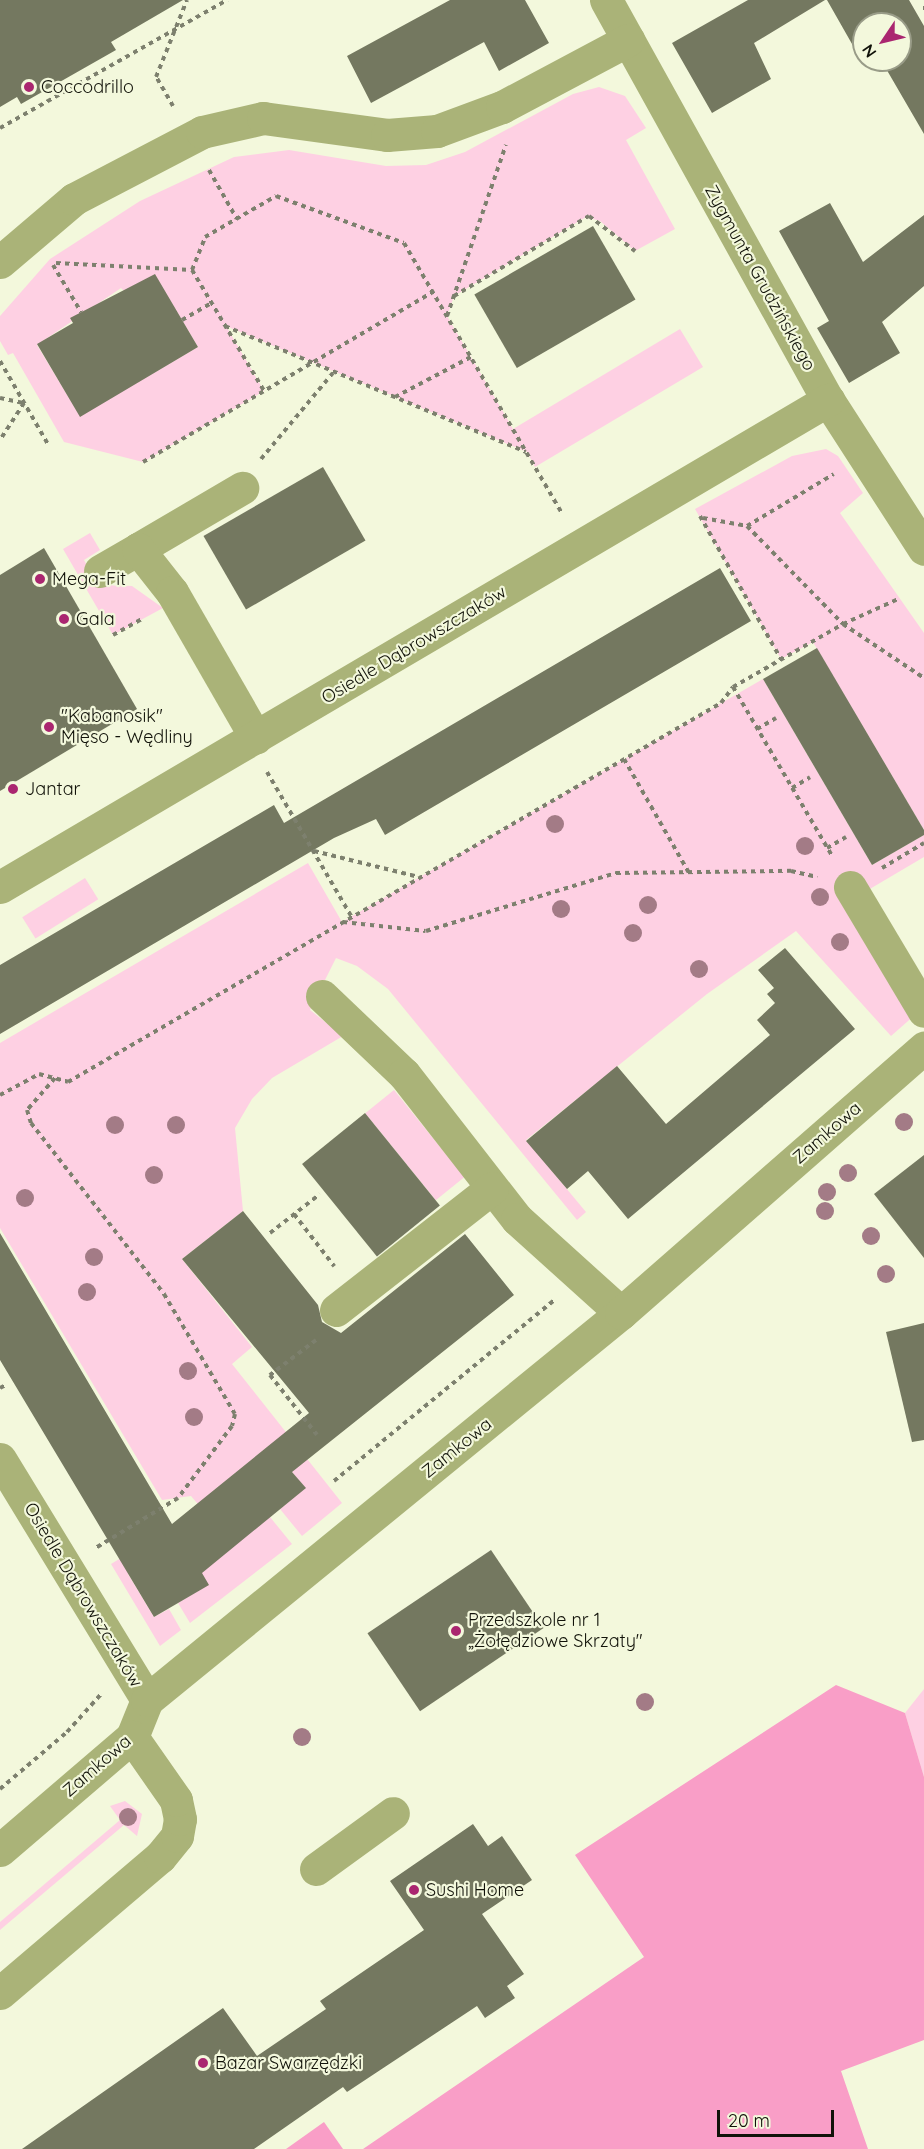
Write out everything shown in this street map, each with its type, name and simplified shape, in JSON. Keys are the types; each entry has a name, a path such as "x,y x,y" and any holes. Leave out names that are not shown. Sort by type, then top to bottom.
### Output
{"street":[{"name":"Zygmunta Grudzińskiego","path":"606,0 828,400 924,549"},
{"path":"0,262 32,231 109,178 190,138 263,118 387,135 437,131 502,107 628,40"},
{"name":"Osiedle Dąbrowszczaków","path":"0,887 259,751 581,546 828,400"},
{"path":"100,571 248,478"},
{"path":"138,549 172,592 259,751"},
{"path":"850,888 924,1011"},
{"path":"322,996 397,1066 517,1219 621,1313"},
{"name":"Zamkowa","path":"0,1850 132,1737 147,1700 621,1313 924,1048"},
{"path":"331,1321 492,1188"},
{"name":"Osiedle Dąbrowszczaków","path":"0,1459 147,1700"},
{"path":"0,1993 174,1841 180,1825 176,1800 132,1737"},
{"path":"316,1869 393,1813"}],"path":[{"path":"187,0 156,77 237,219"},
{"path":"0,128 227,0"},
{"path":"447,316 508,139"},
{"path":"192,270 205,237 276,196 404,243 581,546"},
{"path":"454,296 589,216 635,251"},
{"path":"32,231 81,312"},
{"path":"52,263 192,270"},
{"path":"192,270 264,392"},
{"path":"144,462 433,291"},
{"path":"182,320 211,303"},
{"path":"225,326 527,452"},
{"path":"394,398 471,357"},
{"path":"0,361 48,444"},
{"path":"248,478 334,373"},
{"path":"0,398 24,403"},
{"path":"0,440 24,403"},
{"path":"747,526 862,456"},
{"path":"682,486 781,659"},
{"path":"700,517 747,526 843,624 924,678"},
{"path":"0,1095 39,1074 68,1082 721,703 732,687 843,624 898,599"},
{"path":"732,687 850,888"},
{"path":"757,729 776,718"},
{"path":"259,751 351,916"},
{"path":"624,759 690,873"},
{"path":"792,788 810,777"},
{"path":"827,848 846,837"},
{"path":"342,922 426,931 608,874 797,872 850,888 924,843"},
{"path":"313,851 420,877"},
{"path":"54,1078 29,1107 31,1124 164,1294 235,1414 232,1426 178,1498 93,1549"},
{"path":"270,1233 320,1194"},
{"path":"294,1214 336,1268"},
{"path":"334,1480 580,1277"},
{"path":"317,1435 270,1375 331,1321"},
{"path":"0,1388 6,1385"},
{"path":"0,1789 67,1732"}],"shaded area":[{"path":"599,87 625,96 646,128 626,140 675,229 635,251 600,221 586,217 454,296 447,316 513,429 680,329 703,367 535,467 527,452 226,326 264,391 143,462 64,442 13,353 8,355 0,341 0,316 50,259 140,201 234,157 289,150 386,166 426,165 465,152 573,94","holes":["155,275 198,347 80,416 37,345 121,288 125,292"]},
{"path":"826,449 838,456 863,493 840,513 924,633 924,830 813,642 781,659 695,509 792,456"},
{"path":"90,533 100,550 84,560 98,585 132,586 163,608 113,635 63,549"},
{"path":"763,679 872,865 924,835 924,857 863,893 924,1007 891,1036 796,931 707,994 526,1140 586,1212 577,1220 388,989 357,966 336,958 310,1010 343,1036 272,1078 252,1099 235,1128 243,1211 182,1259 252,1347 232,1364 342,1503 302,1536 280,1509 305,1488 270,1445 206,1497 270,1517 292,1544 190,1623 178,1603 209,1584 128,1574 154,1617 169,1609 181,1630 160,1646 111,1564 202,1509 191,1496 162,1500 0,1228 0,1043 308,863 342,922"},
{"path":"85,878 98,899 35,938 22,917"},
{"path":"394,1090 464,1177 436,1200 365,1113"},
{"path":"836,1685 905,1713 924,1777 924,2040 841,2071 868,2149 363,2149 644,1957 575,1855"},
{"path":"924,1689 924,1777 905,1713"},
{"path":"125,1801 142,1814 137,1836 124,1825 0,1930 0,1922 120,1820 110,1806"},
{"path":"324,2122 343,2149 286,2149"}],"building":[{"path":"0,0 183,0 111,42 116,50 21,104 17,97 0,107"},
{"path":"450,0 525,0 549,43 499,71 484,42 371,103 347,56"},
{"path":"748,0 825,0 754,43 771,79 712,113 672,43"},
{"path":"827,0 909,0 924,26 924,134 888,72 912,72 912,12 852,12 852,44"},
{"path":"830,203 863,262 924,215 924,286 882,322 900,353 849,383 817,328 829,321 779,231"},
{"path":"593,226 636,300 517,368 474,294"},
{"path":"155,274 198,347 80,417 37,344 73,323 70,318"},
{"path":"323,467 366,541 246,610 203,536"},
{"path":"44,548 137,709 0,791 0,575"},
{"path":"720,568 751,621 385,835 376,819 334,838 0,1034 0,965 274,805 284,823"},
{"path":"817,648 924,830 924,835 872,865 763,679"},
{"path":"785,948 855,1029 628,1219 588,1171 567,1189 526,1141 617,1066 666,1124 770,1035 757,1020 775,1003 767,994 774,988 758,970"},
{"path":"365,1113 440,1205 377,1256 302,1164"},
{"path":"924,1155 924,1258 874,1194"},
{"path":"243,1211 318,1305 322,1322 341,1333 465,1234 514,1295 292,1472 306,1488 202,1573 209,1585 154,1617 0,1360 0,1233 172,1524 309,1413 182,1259"},
{"path":"924,1323 924,1440 912,1442 886,1332"},
{"name":"Przedszkole nr 1 „Żołędziowe Skrzaty\"","path":"491,1550 544,1628 420,1711 367,1633"},
{"path":"473,1824 488,1846 502,1836 532,1880 482,1914 524,1974 507,1986 515,1998 485,2018 477,2006 347,2092 343,2087 254,2149 22,2149 223,2008 257,2056 326,2009 320,2001 424,1930 390,1881"}],"place":[{"name":"Coccodrillo","path":"29,87"},
{"name":"Mega-Fit","path":"40,579"},
{"name":"Gala","path":"64,619"},
{"name":"\"Kabanosik\" Mięso - Wędliny","path":"49,727"},
{"name":"Jantar","path":"13,789"},
{"name":"Przedszkole nr 1 „Żołędziowe Skrzaty\"","path":"456,1631"},
{"name":"Sushi Home","path":"414,1890"},
{"name":"Bazar Swarzędzki","path":"203,2063"}]}
